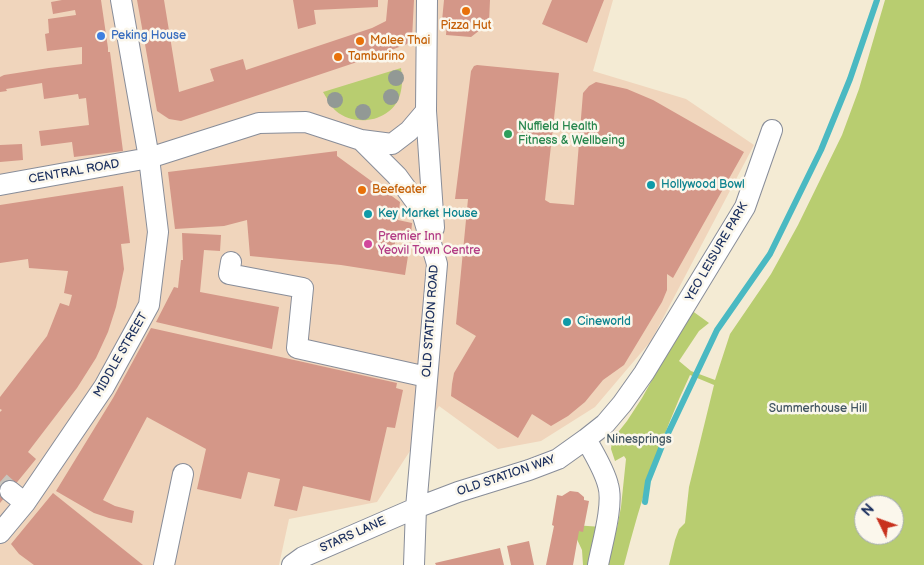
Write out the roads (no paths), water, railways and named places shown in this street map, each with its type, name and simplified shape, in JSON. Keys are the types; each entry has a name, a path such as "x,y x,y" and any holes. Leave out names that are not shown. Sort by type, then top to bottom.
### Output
{"street":[{"name":"MIDDLE STREET","path":"0,533 25,503 104,387 149,305 158,232 149,158 122,0"},
{"path":"427,0 426,111 437,264"},
{"path":"361,140 392,144 409,131 426,111"},
{"name":"OLD STATION ROAD","path":"149,158 259,123 306,122 361,140 397,176 421,209 437,264 416,508 414,565"},
{"name":"YEO LEISURE PARK","path":"680,316 745,207 772,130"},
{"name":"CENTRAL ROAD","path":"0,185 149,158"},
{"path":"231,262 229,274 303,288 296,348 427,378"},
{"name":"OLD STATION WAY","path":"416,508 558,459 586,439 605,424 622,404 680,316"},
{"path":"586,439 604,472 609,486 608,513 598,565"},
{"path":"164,565 183,474"},
{"path":"10,490 25,503"},
{"name":"STARS LANE","path":"292,565 303,557 416,508"}],"waterway":[{"path":"645,502 648,481 662,446 717,330 770,254 821,150 850,79 877,0"}],"tunnel":[{"path":"0,482 10,491"}],"place":[{"name":"Pizza Hut","path":"466,11"},
{"name":"Peking House","path":"101,36"},
{"name":"Malee Thai","path":"360,41"},
{"name":"Tamburino","path":"338,57"},
{"name":"Nuffield Health Fitness & Wellbeing","path":"508,134"},
{"name":"Hollywood Bowl","path":"651,185"},
{"name":"Beefeater","path":"362,190"},
{"name":"Key Market House","path":"368,214"},
{"name":"Premier Inn Yeovil Town Centre","path":"368,244"},
{"name":"Cineworld","path":"567,322"}],"park label":[{"name":"Summerhouse Hill","path":"818,409"},
{"name":"Ninesprings","path":"639,440"}]}
